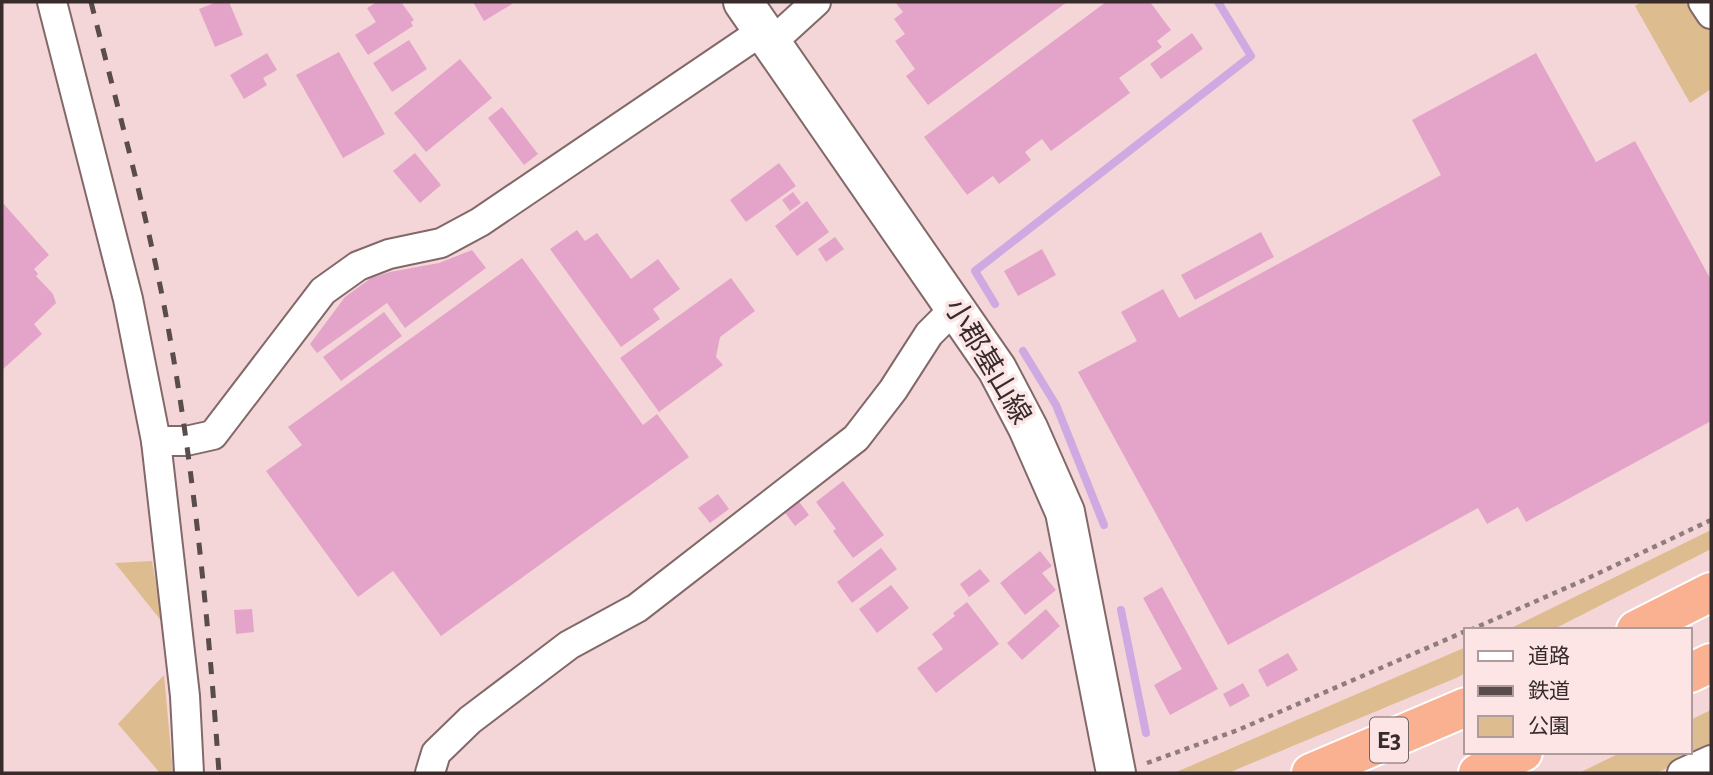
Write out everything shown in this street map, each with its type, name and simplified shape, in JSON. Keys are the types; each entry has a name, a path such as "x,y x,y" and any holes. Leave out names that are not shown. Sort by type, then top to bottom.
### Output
{"highway":[{"path":"1640,628 1711,592"},
{"path":"1692,672 1711,663"},
{"name":"E3","path":"1311,773 1464,707"},
{"path":"1478,773 1518,754"}],"main road":[{"name":"小郡基山線","path":"759,25 997,369 1028,428 1065,512 1131,768"}],"street":[{"path":"52,2 128,299 156,442 185,696 189,773"},
{"path":"156,442 186,441 213,435 323,291 358,266 389,254 441,243 480,222 759,25 816,2"},
{"path":"1703,2 1711,13"},
{"path":"430,773 436,753 470,720 569,645 637,608 856,438 893,390 929,334 955,308"},
{"path":"1682,773 1711,760"}],"path":[{"path":"1475,628 1711,520"},
{"path":"1131,768 1238,730 1464,633"}],"green space":[{"path":"1641,2 1688,2 1711,32 1711,89 1690,103 1635,6"},
{"path":"1711,530 1711,549 1556,628 1511,628"},
{"path":"152,561 163,623 115,563"},
{"path":"1464,648 1464,674 1456,678 1228,773 1174,773"},
{"path":"164,675 173,773 160,773 118,724"},
{"path":"1711,710 1711,746 1657,773 1579,773 1618,754 1692,754 1692,719"}],"building":[{"path":"217,2 229,2 243,35 215,47 199,9"},
{"path":"377,2 401,2 414,20 411,22 413,26 368,55 355,35 376,22 367,8"},
{"path":"473,2 511,2 512,4 484,21"},
{"path":"895,2 1067,2 928,105 906,76 915,69 895,41 905,34 894,19 903,12"},
{"path":"1106,2 1150,2 1171,30 1157,41 1162,47 1119,78 1130,93 1051,151 1042,139 1025,152 1031,160 999,184 993,176 967,195 924,137"},
{"path":"1192,33 1203,49 1161,79 1150,64"},
{"path":"409,40 427,69 392,92 373,63"},
{"path":"339,52 385,134 343,158 296,75"},
{"path":"267,53 277,70 263,78 267,85 244,99 230,75"},
{"path":"1536,53 1596,162 1635,141 1711,280 1711,421 1526,522 1518,507 1487,524 1478,508 1228,645 1078,372 1137,341 1121,312 1163,289 1179,318 1441,175 1412,120"},
{"path":"460,59 492,98 426,152 394,113"},
{"path":"502,107 538,154 524,165 488,118"},
{"path":"415,153 441,185 420,203 393,171"},
{"path":"779,163 796,186 746,222 730,200"},
{"path":"793,192 801,203 790,211 782,200"},
{"path":"807,201 829,232 797,256 775,226"},
{"path":"2,202 49,255 34,269 38,274 36,276 53,294 56,303 34,324 42,334 2,370"},
{"path":"577,230 585,241 597,233 631,279 658,259 680,289 653,309 660,319 621,347 550,249"},
{"path":"1261,232 1274,257 1195,300 1181,275"},
{"path":"835,237 844,249 826,262 818,249"},
{"path":"1042,249 1056,275 1018,296 1004,271"},
{"path":"472,250 486,268 405,328 387,303 317,353 310,344 345,297 371,278 439,263"},
{"path":"522,258 643,425 657,414 689,457 441,636 393,571 358,597 266,471 302,445 288,427"},
{"path":"731,278 755,311 720,337 716,357 723,365 659,412 620,358"},
{"path":"384,312 402,336 341,381 323,357"},
{"path":"843,481 884,535 853,558 816,502"},
{"path":"718,494 729,509 710,523 698,508"},
{"path":"797,499 809,515 795,526 783,510"},
{"path":"881,548 897,569 852,603 837,582"},
{"path":"1040,551 1052,566 1042,573 1056,590 1025,615 1000,583"},
{"path":"980,569 990,581 969,597 960,584"},
{"path":"891,585 909,608 877,633 859,609"},
{"path":"1162,587 1218,689 1170,715 1154,685 1182,669 1143,598"},
{"path":"967,602 999,644 936,693 917,668 943,649 932,634 955,616 953,613"},
{"path":"252,609 254,632 236,634 234,610"},
{"path":"1046,609 1060,626 1022,660 1007,643"},
{"path":"1288,653 1298,670 1267,687 1258,670"},
{"path":"1243,683 1250,696 1230,707 1223,694"}],"waterway":[{"path":"995,304 975,271 1251,56 1218,2"},
{"path":"1023,351 1056,405 1104,525"},
{"path":"1121,610 1146,733"}],"railway":[{"path":"91,2 147,225 174,359 198,536 219,773"}]}
